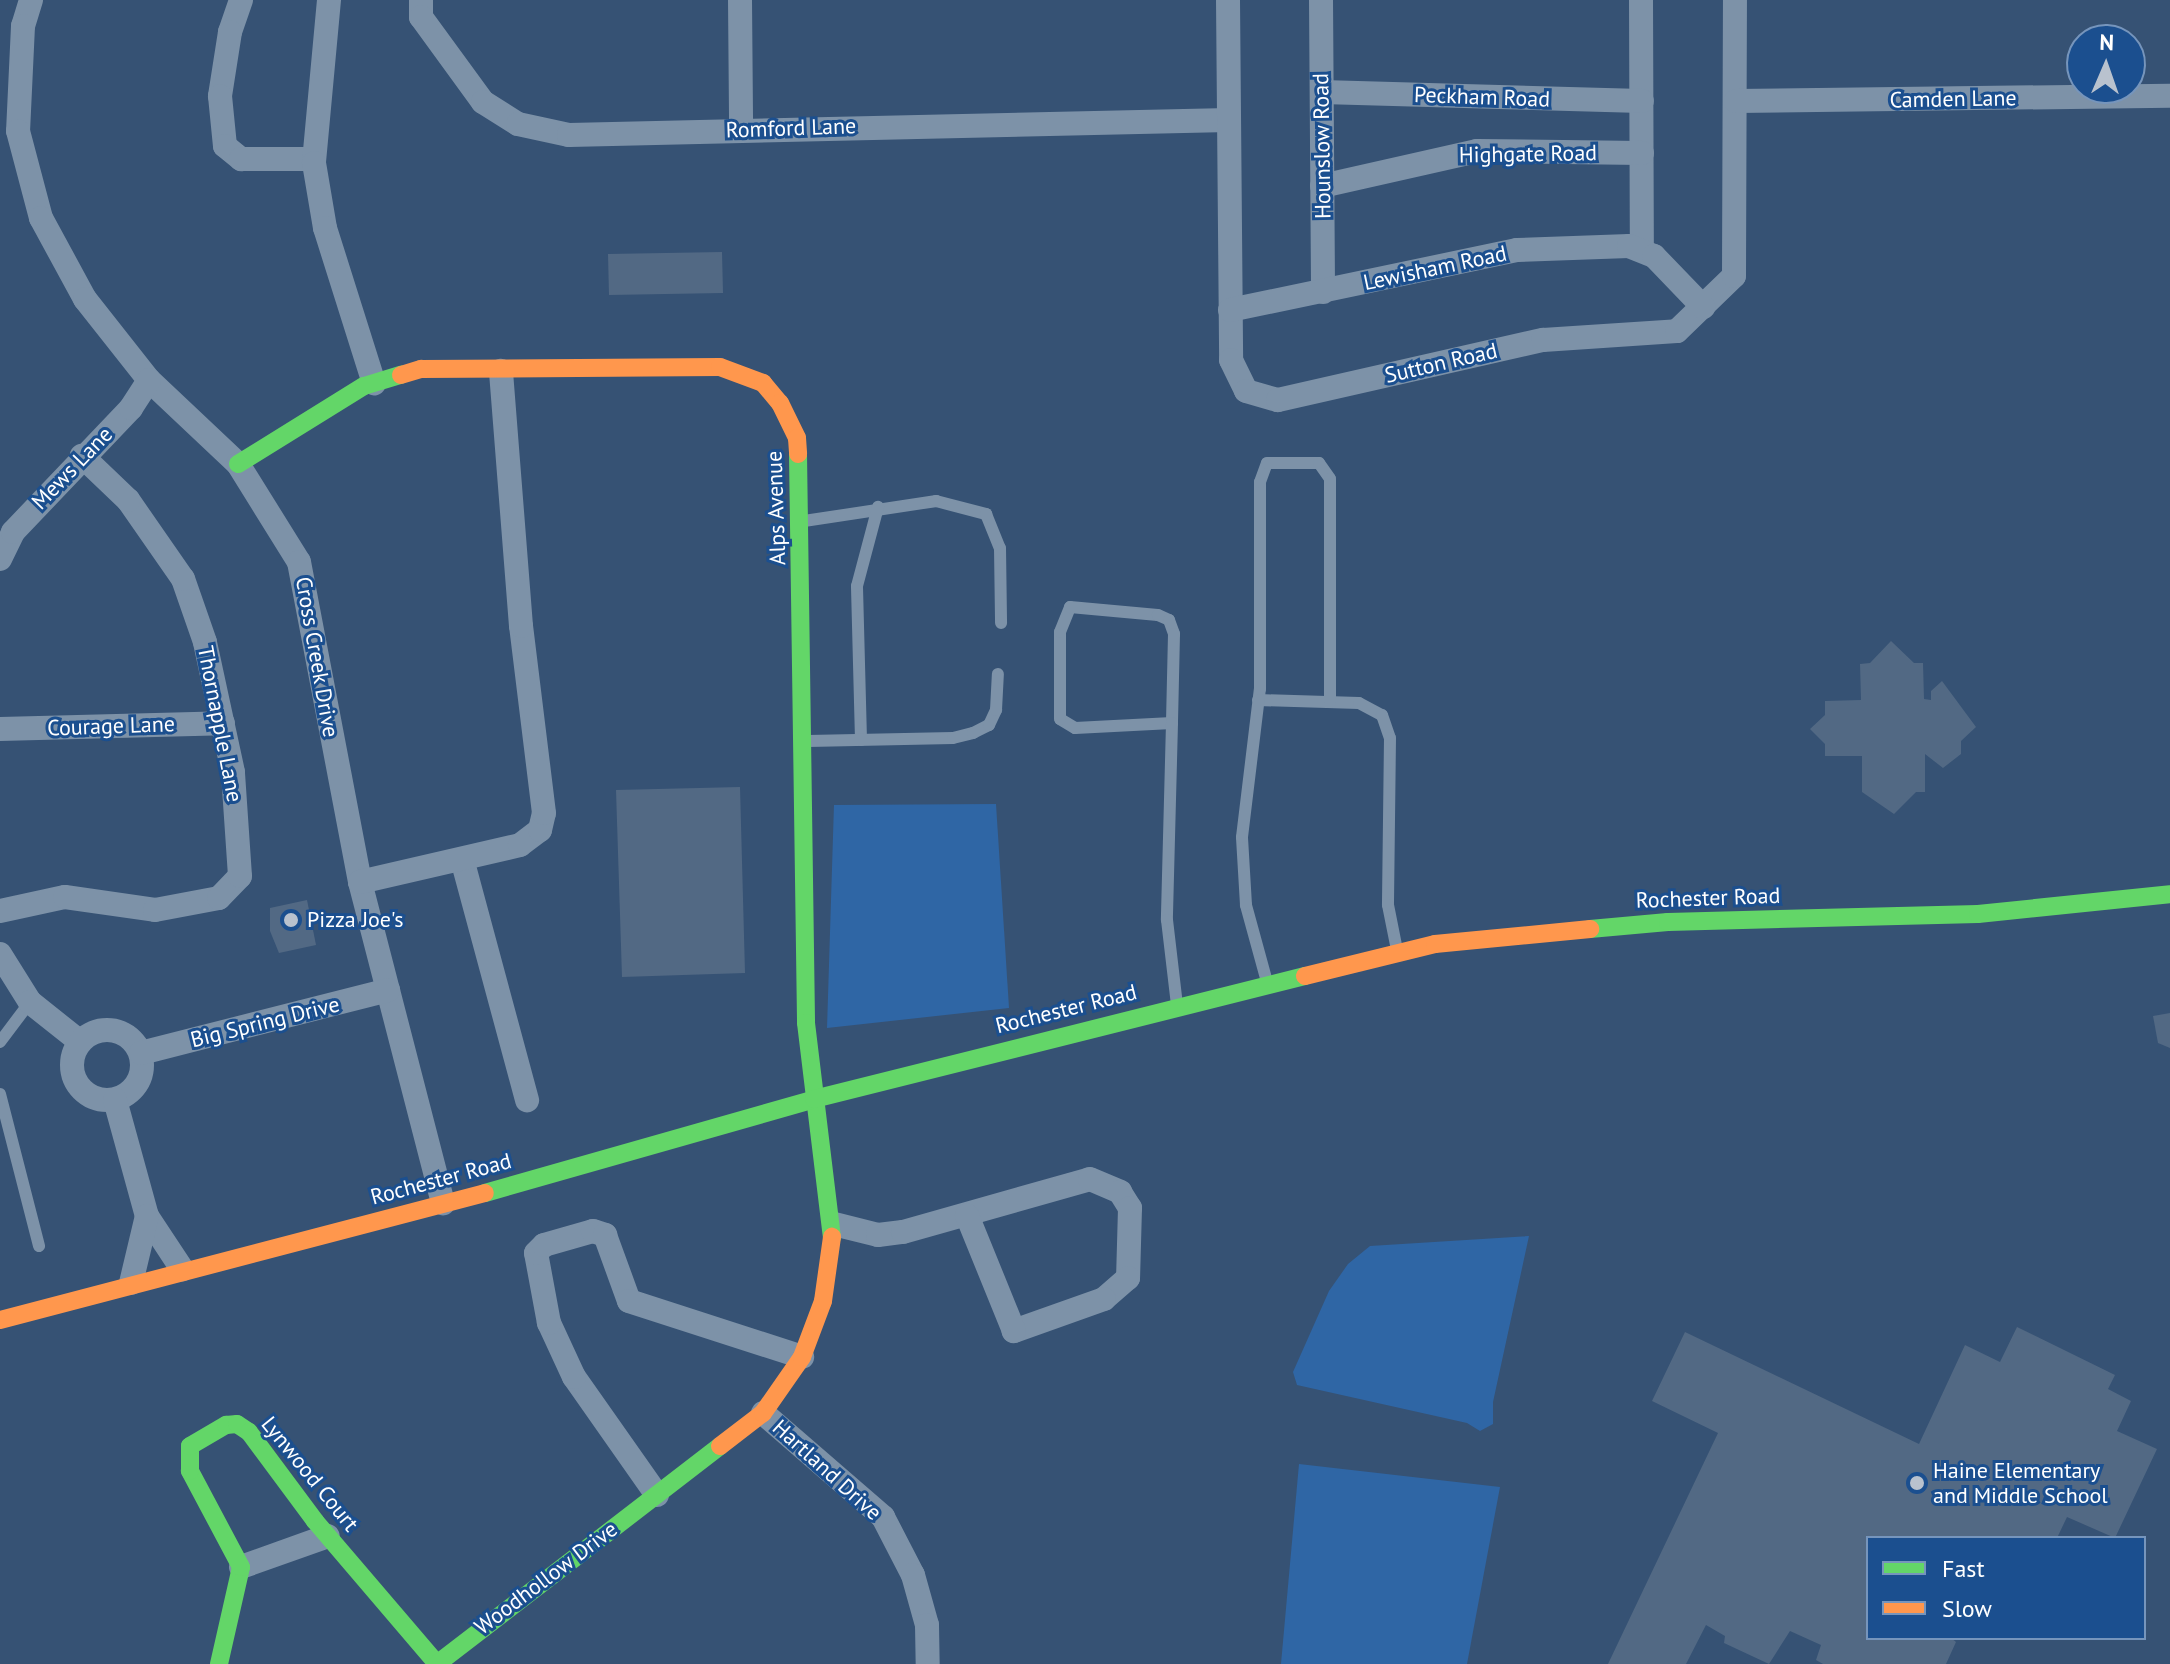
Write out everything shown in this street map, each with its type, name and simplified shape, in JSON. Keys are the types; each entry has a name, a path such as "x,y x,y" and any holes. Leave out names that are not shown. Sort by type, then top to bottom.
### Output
{"street":[{"name":"Cross Creek Drive","path":"31,0 23,26 18,131 41,218 85,299 149,380 238,464 299,562 360,882 443,1203"},
{"path":"241,0 230,32 220,96 225,146 241,159 314,159"},
{"path":"329,0 314,159 325,228 374,383"},
{"name":"Romford Lane","path":"421,0 421,17 459,75 483,102 518,124 569,135 691,136 741,127 1229,120"},
{"path":"740,0 741,127"},
{"name":"Sutton Road","path":"1228,0 1230,310 1236,375 1246,391 1278,400 1543,340 1677,331 1734,276 1735,0"},
{"name":"Hounslow Road","path":"1321,0 1323,292"},
{"path":"1641,0 1642,248 1703,307"},
{"name":"Peckham Road","path":"1322,92 1642,101"},
{"name":"Camden Lane","path":"1736,101 2170,96"},
{"name":"Highgate Road","path":"1322,186 1477,151 1642,153"},
{"name":"Lewisham Road","path":"1230,310 1531,248 1642,248"},
{"name":"Alps Avenue","path":"238,464 310,416 374,383 421,369 501,371 720,367 745,373 763,383 791,420 797,438 802,521 806,1023 814,1099"},
{"path":"360,882 520,845 540,830 544,813 521,626 501,371"},
{"name":"Mews Lane","path":"0,559 13,532 82,456 131,408 149,380"},
{"name":"Thornapple Lane","path":"0,911 51,898 155,910 219,898 240,876 233,772 205,642 183,579 128,500 82,456"},
{"name":"Courage Lane","path":"0,729 223,723"},
{"path":"462,859 527,1100"},
{"name":"Rochester Road","path":"0,1320 182,1269 443,1203 814,1099 1267,982 1398,952 1574,928 1978,914 2170,894"},
{"path":"0,954 30,1002 79,1041"},
{"name":"Big Spring Drive","path":"141,1053 388,990"},
{"path":"114,1029 131,1038 141,1053 142,1073 132,1091 115,1100 93,1098 76,1083 71,1061 79,1041 95,1031 114,1029"},
{"name":"Woodhollow Drive","path":"437,1664 763,1413 802,1357 823,1301 834,1224 814,1099"},
{"path":"115,1100 147,1216 182,1269"},
{"path":"834,1224 878,1235 967,1215 1065,1183 1105,1182 1120,1192 1130,1208 1128,1278 1104,1299 1014,1331 967,1215"},
{"path":"131,1283 147,1216"},
{"path":"657,1495 574,1377 549,1323 536,1253 544,1245 593,1231 605,1235 629,1301 802,1357"},
{"name":"Hartland Drive","path":"763,1413 883,1517 913,1575 927,1625 928,1664"},
{"name":"Lynwood Court","path":"241,1567 190,1471 188,1458 190,1446 226,1425 237,1424 249,1432 328,1536 437,1664"},
{"path":"219,1664 241,1567 328,1536"}],"lane":[{"path":"1267,982 1246,905 1242,837 1258,700 1262,468 1267,463 1319,463 1330,479 1330,702"},
{"path":"802,521 878,507 936,501 986,514 1000,548 1001,623"},
{"path":"861,740 857,586 878,507"},
{"path":"1172,723 1075,728 1060,719 1060,632 1070,607 1109,606 1169,620 1174,634 1172,723 1167,920 1177,1005"},
{"path":"804,741 973,733 989,725 996,710 998,674"},
{"path":"1258,700 1373,707 1387,724 1388,905 1398,952"},
{"path":"0,1042 30,1002"},
{"path":"0,1094 39,1246"}],"shaded area":[{"path":"996,804 1009,1008 827,1028 834,805"},
{"path":"1529,1236 1493,1402 1493,1424 1480,1431 1467,1423 1297,1385 1293,1372 1329,1291 1348,1264 1370,1246"},
{"path":"1299,1464 1500,1487 1467,1664 1281,1664"}],"building":[{"path":"722,252 723,293 609,295 608,254"},
{"path":"1891,641 1914,663 1923,663 1924,699 1931,700 1931,691 1942,681 1976,727 1961,741 1961,754 1943,768 1925,754 1925,792 1916,792 1894,814 1862,792 1862,756 1825,756 1825,744 1810,729 1825,715 1825,701 1861,700 1860,664 1870,663"},
{"path":"740,787 745,973 622,977 616,790"},
{"name":"Pizza Joe's","path":"307,900 316,945 279,953 270,931 270,908"},
{"path":"2170,1013 2170,1048 2158,1043 2153,1016"},
{"name":"Haine Elementary and Middle School","path":"2017,1327 2115,1375 2108,1389 2131,1401 2117,1431 2157,1449 2116,1536 2067,1517 2058,1536 1866,1536 1866,1640 1954,1640 1956,1642 1946,1664 1823,1664 1816,1660 1821,1645 1790,1631 1769,1664 1724,1643 1725,1636 1706,1625 1686,1664 1608,1664 1718,1433 1652,1401 1685,1332 1919,1444 1965,1345 2000,1362"}],"traffic: fast":[{"path":"238,464 364,386 401,375"},
{"path":"798,454 806,1023 832,1237"},
{"path":"1590,929 1668,922 1978,914 2170,894"},
{"path":"485,1193 814,1099 1305,976"},
{"path":"219,1664 241,1567 190,1471 190,1446 226,1425 237,1424 249,1432 315,1521 437,1664 720,1446"}],"traffic: slow":[{"path":"401,375 421,369 720,367 763,383 780,403 797,438 798,454"},
{"path":"1305,976 1435,944 1590,929"},
{"path":"0,1320 485,1193"},
{"path":"720,1446 763,1413 802,1357 823,1301 832,1237"}],"place":[{"name":"Pizza Joe's","path":"291,920"},
{"name":"Haine Elementary and Middle School","path":"1917,1483"}]}
